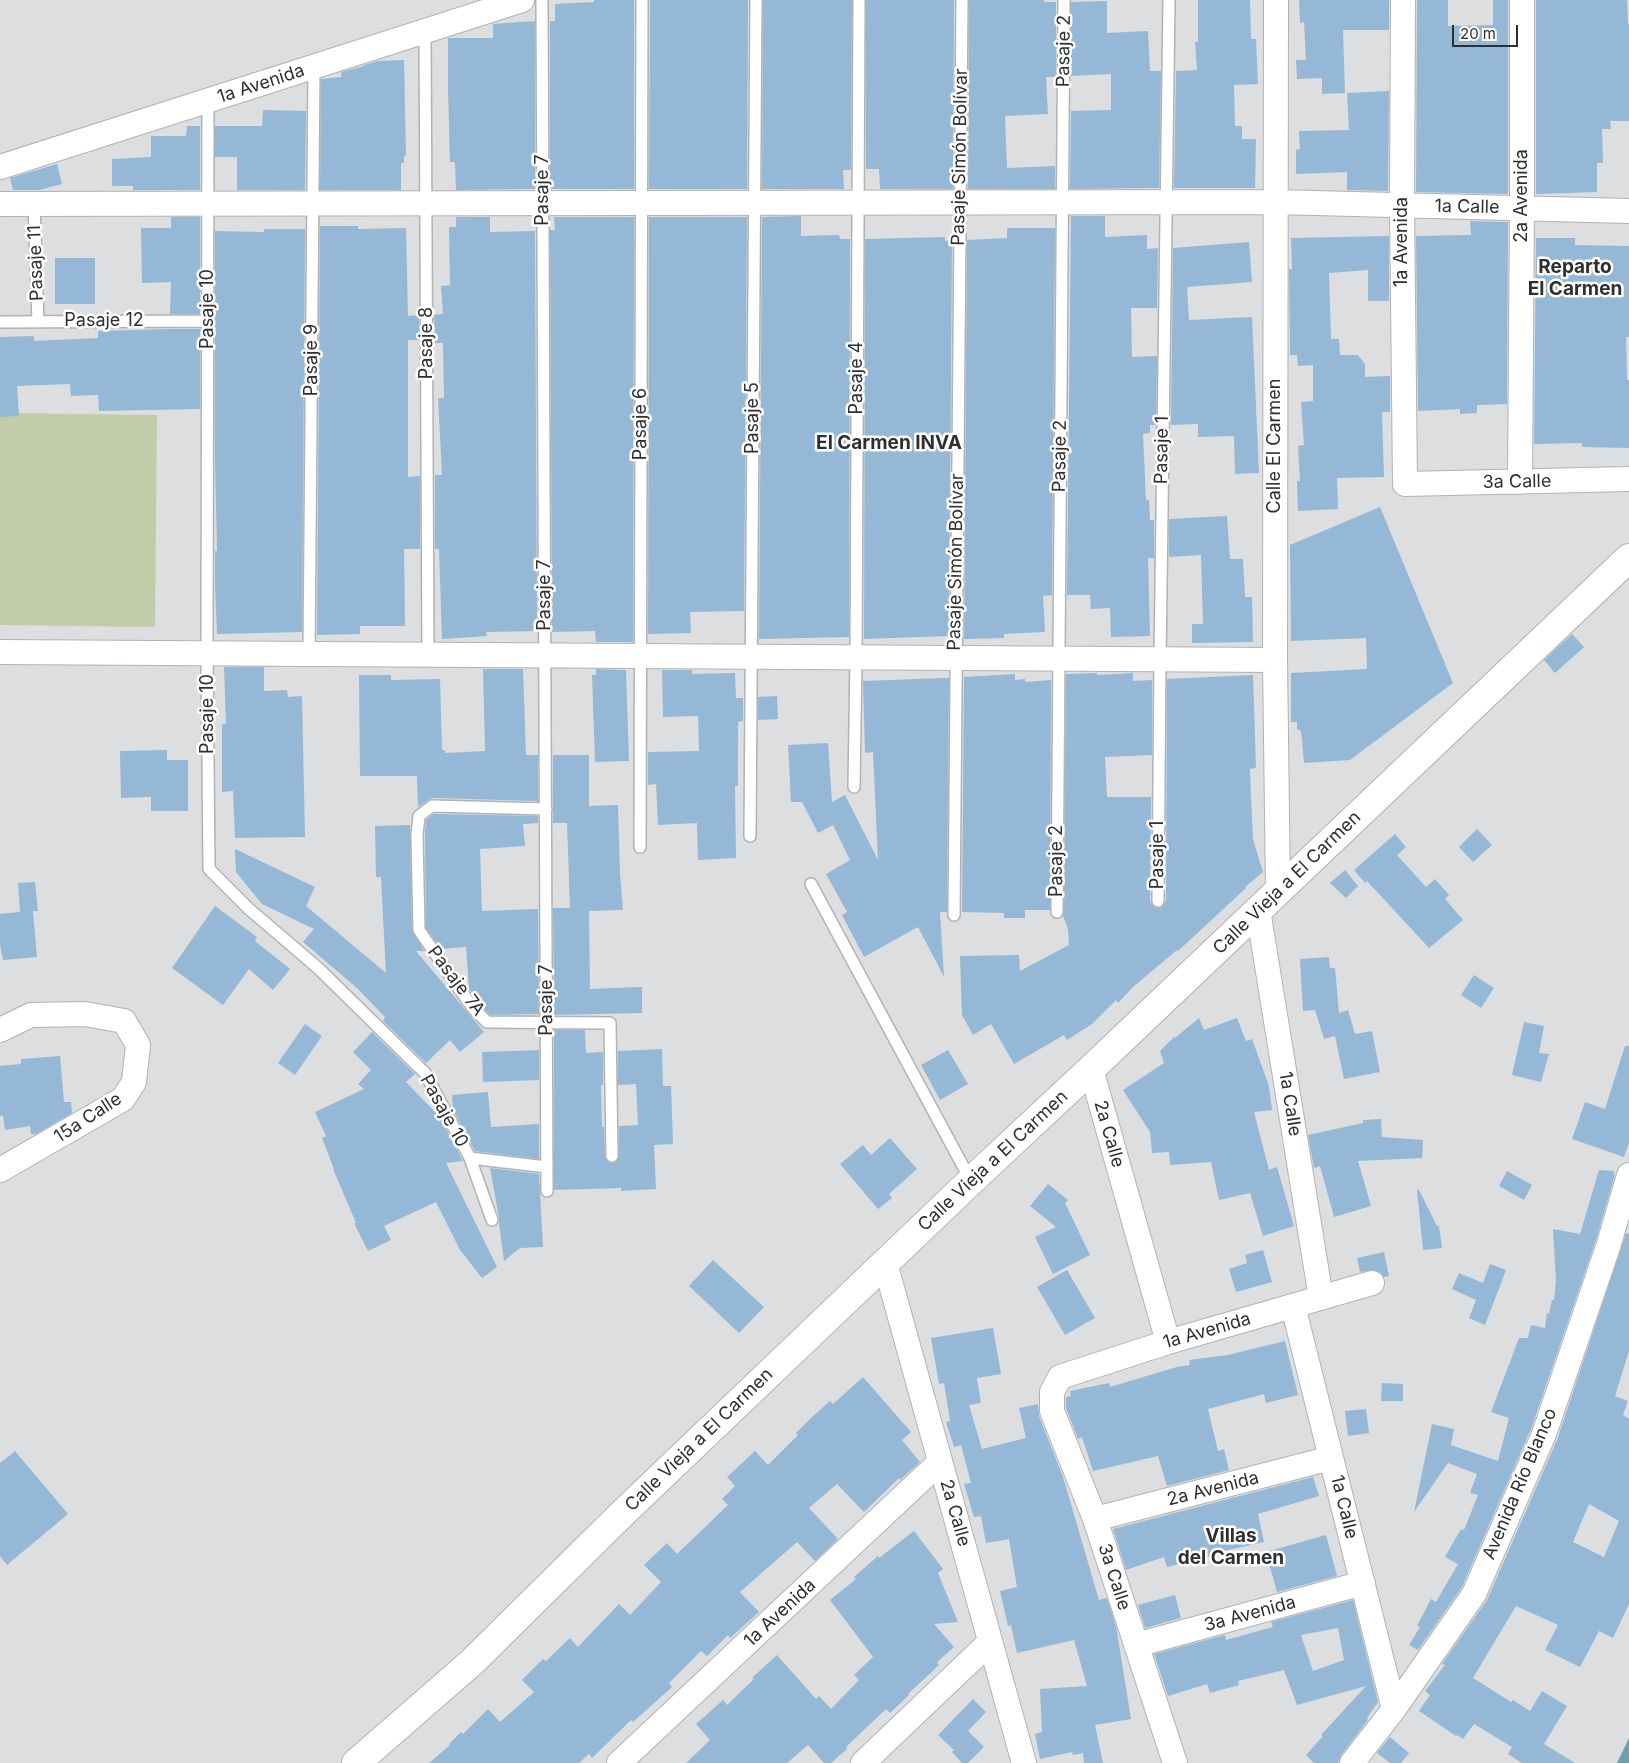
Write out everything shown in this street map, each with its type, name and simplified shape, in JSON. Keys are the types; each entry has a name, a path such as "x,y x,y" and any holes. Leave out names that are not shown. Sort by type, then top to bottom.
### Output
{"street":[{"name":"1a Avenida","path":"0,167 522,0"},
{"name":"Calle El Carmen","path":"1276,0 1275,660 1278,892"},
{"name":"1a Avenida","path":"1403,0 1402,206 1405,484"},
{"name":"2a Avenida","path":"1520,482 1522,0"},
{"name":"1a Calle","path":"0,204 1275,202 1629,211"},
{"name":"3a Calle","path":"1405,484 1629,479"},
{"name":"Calle Vieja a El Carmen","path":"356,1763 472,1662 618,1518 971,1181 1091,1070 1629,558"},
{"path":"0,652 1275,660"},
{"name":"1a Calle","path":"1258,910 1321,1298"},
{"name":"15a Calle","path":"0,1030 31,1015 85,1014 124,1021 138,1045 134,1082 123,1099 0,1170"},
{"name":"2a Calle","path":"1091,1070 1168,1342"},
{"name":"Avenida Río Blanco","path":"1352,1763 1394,1709 1474,1594 1544,1434 1608,1247 1629,1175"},
{"name":"2a Calle","path":"885,1264 1024,1763"},
{"name":"1a Avenida","path":"1052,1392 1060,1377 1168,1342 1372,1283"},
{"name":"1a Calle","path":"1293,1306 1394,1709"},
{"name":"3a Calle","path":"1052,1392 1052,1411 1095,1519 1175,1763"},
{"name":"2a Avenida","path":"1095,1519 1331,1458"},
{"name":"1a Avenida","path":"619,1763 940,1462"},
{"name":"3a Avenida","path":"1136,1645 1363,1583"},
{"path":"863,1763 990,1642"}],"lane":[{"name":"Pasaje 7","path":"542,0 548,1191"},
{"name":"Pasaje 6","path":"640,847 642,0"},
{"name":"Pasaje 5","path":"750,836 756,0"},
{"name":"Pasaje 4","path":"854,787 859,0"},
{"name":"Pasaje Simón Bolívar","path":"954,914 962,0"},
{"name":"Pasaje 2","path":"1056,912 1064,0"},
{"name":"Pasaje 1","path":"1158,901 1169,0"},
{"name":"Pasaje 8","path":"426,31 428,655"},
{"name":"Pasaje 9","path":"309,654 314,67"},
{"name":"Pasaje 10","path":"208,101 207,654 209,869 249,909 318,968 425,1072 470,1158 492,1220"},
{"name":"Pasaje 11","path":"34,204 38,322"},
{"name":"Pasaje 12","path":"0,322 208,321"},
{"name":"Pasaje 7A","path":"546,809 432,806 419,816 417,835 419,930 472,1007 487,1022 610,1023 612,1156"},
{"path":"811,884 971,1181"},
{"path":"470,1158 547,1167"}],"green space":[{"path":"0,413 157,415 155,627 0,625"}],"water":[{"path":"1629,1738 1629,1763 1617,1763"}],"building":[{"path":"594,0 634,0 634,189 550,189 550,21 555,21 555,4 594,2"},
{"path":"650,0 748,0 747,189 649,189"},
{"path":"763,0 852,0 851,170 843,170 844,189 762,189"},
{"path":"866,0 954,0 953,189 880,189 879,169 866,169"},
{"path":"969,0 1044,0 1044,2 1056,2 1056,77 1046,77 1048,114 1005,116 1007,168 1055,166 1055,189 968,189"},
{"path":"1198,0 1250,0 1251,39 1256,39 1258,84 1234,85 1235,126 1242,126 1242,139 1256,139 1255,188 1174,188 1176,71 1197,70 1195,42 1198,42"},
{"path":"1299,0 1389,0 1389,30 1343,30 1345,93 1322,94 1322,78 1297,79 1296,60 1306,60 1304,22 1300,23"},
{"path":"1417,0 1448,0 1448,26 1493,25 1493,0 1508,0 1508,194 1416,192"},
{"path":"1536,0 1627,0 1629,24 1629,121 1610,121 1611,129 1602,129 1603,163 1597,163 1597,192 1536,194"},
{"path":"1107,1 1107,33 1148,31 1150,71 1161,71 1159,188 1070,189 1071,111 1111,110 1111,74 1071,76 1071,2"},
{"path":"535,21 535,189 456,190 455,162 450,162 448,38 493,38 493,24"},
{"path":"404,60 406,156 404,156 404,163 401,163 401,190 320,190 321,79 342,77 341,72 378,61"},
{"path":"1389,91 1388,191 1347,190 1347,172 1296,174 1296,150 1300,149 1299,131 1349,130 1347,93"},
{"path":"263,110 306,111 305,190 237,190 237,157 215,157 215,126 262,126"},
{"path":"187,126 200,126 200,190 133,190 133,186 112,186 112,159 151,157 151,136 186,136"},
{"path":"57,164 62,184 39,190 13,190 10,178"},
{"path":"801,216 801,236 839,235 840,239 850,239 849,637 759,639 762,217"},
{"path":"1071,216 1105,216 1105,237 1147,235 1147,249 1158,248 1157,308 1131,308 1132,357 1157,356 1156,425 1150,425 1150,433 1143,434 1146,500 1149,500 1150,520 1154,520 1154,558 1148,558 1150,636 1111,637 1110,608 1091,609 1090,595 1067,595"},
{"path":"171,217 200,217 200,314 170,314 171,282 142,283 141,228 171,228"},
{"path":"456,217 490,217 490,232 535,231 537,631 486,632 487,636 442,639 439,549 435,549 435,475 442,475 438,398 444,398 443,343 435,343 434,315 443,314 441,286 450,285 449,227 456,227"},
{"path":"554,217 634,217 633,642 596,642 595,631 552,632 550,230 555,230"},
{"path":"649,217 747,217 744,611 690,612 691,633 648,634"},
{"path":"1470,221 1508,222 1507,404 1477,405 1477,413 1460,414 1460,409 1418,411 1416,236 1471,235"},
{"path":"320,226 358,226 358,229 406,228 408,316 419,315 419,340 408,340 408,477 420,476 420,549 404,549 405,626 360,626 360,634 317,635"},
{"path":"1007,228 1055,228 1052,595 1043,596 1045,632 1004,634 1004,638 964,639 967,240 1007,238"},
{"path":"264,229 305,229 302,632 217,634 215,585 215,551 217,551 215,231 264,232"},
{"path":"1389,236 1389,301 1368,301 1368,270 1329,273 1331,339 1339,339 1340,355 1358,355 1365,364 1365,377 1390,376 1390,412 1382,412 1384,477 1337,478 1338,509 1298,511 1297,481 1300,481 1298,446 1304,445 1301,402 1313,401 1313,365 1298,366 1297,355 1290,355 1289,269 1292,269 1291,238"},
{"path":"945,237 945,241 952,240 949,636 864,639 865,239"},
{"path":"1536,238 1575,238 1575,245 1629,246 1629,337 1626,337 1627,380 1629,380 1629,448 1582,447 1582,443 1534,444"},
{"path":"1249,242 1252,282 1187,287 1189,320 1252,317 1259,473 1235,474 1234,436 1198,437 1198,424 1171,425 1173,248"},
{"path":"55,258 95,258 95,304 55,304"},
{"path":"200,329 200,409 99,411 98,395 71,396 70,384 17,386 19,416 0,417 0,337 34,336 34,341 98,338 98,331"},
{"path":"1380,507 1453,683 1350,760 1304,763 1301,731 1297,729 1297,722 1291,722 1291,673 1367,669 1366,638 1291,641 1290,545"},
{"path":"1227,516 1230,559 1243,559 1245,597 1252,597 1253,642 1192,643 1192,624 1203,624 1201,555 1169,557 1169,519"},
{"path":"1572,634 1584,647 1555,673 1544,660"},
{"path":"224,667 264,667 264,691 287,690 288,697 302,696 305,837 235,838 233,791 222,792 222,724 226,724"},
{"path":"483,669 523,669 526,755 538,755 538,801 432,798 418,807 417,776 360,776 359,675 391,675 391,680 440,679 442,750 445,750 445,753 485,751"},
{"path":"596,669 626,670 629,761 595,762 592,675 596,675"},
{"path":"662,670 692,670 692,674 735,673 736,698 743,698 743,721 738,722 738,786 735,786 736,858 698,860 697,823 658,825 656,784 648,785 648,752 699,751 698,716 663,717"},
{"path":"1097,673 1097,675 1133,673 1133,681 1152,680 1152,755 1105,757 1107,797 1151,797 1150,901 1157,908 1162,907 1166,901 1167,679 1253,675 1256,768 1250,769 1253,839 1263,872 1178,951 1133,987 1118,1003 1116,1000 1092,1024 1067,1040 1064,1035 1014,1064 991,1024 973,1035 962,1015 960,956 1019,955 1020,971 1069,945 1068,929 1063,916 1066,674"},
{"path":"1015,674 1015,680 1025,679 1025,682 1051,680 1050,910 1025,910 1025,918 1004,918 1004,913 962,912 964,677"},
{"path":"949,678 947,912 940,912 944,977 918,927 864,957 842,915 847,912 826,874 850,860 833,825 818,833 802,802 791,802 788,745 828,743 832,802 845,795 878,860 873,752 865,753 863,681"},
{"path":"777,696 778,719 758,720 758,697"},
{"path":"167,750 167,760 188,760 188,811 151,811 151,797 121,798 120,751"},
{"path":"553,755 589,755 589,806 618,805 623,910 589,911 590,989 642,987 642,1013 554,1015 553,908 570,908 567,823 553,823"},
{"path":"434,814 538,816 538,823 523,824 525,846 480,849 482,911 538,909 539,1014 490,1015 469,989 466,947 441,949 426,928 426,820"},
{"path":"410,825 412,930 424,951 416,951 484,1032 460,1052 450,1040 426,1063 383,1021 385,1017 357,988 303,942 314,929 262,904 236,872 235,849 315,887 306,906 386,973 381,877 376,877 375,826"},
{"path":"1477,829 1492,845 1473,862 1459,847"},
{"path":"1395,834 1406,847 1397,855 1426,887 1435,879 1449,895 1445,899 1463,920 1429,948 1367,881 1365,883 1354,870"},
{"path":"1345,870 1358,886 1346,898 1330,883"},
{"path":"35,882 38,911 33,911 37,957 3,960 0,944 0,914 20,912 18,883"},
{"path":"215,906 257,937 255,941 290,969 273,990 249,969 223,1005 172,968"},
{"path":"1329,957 1330,968 1335,968 1339,1013 1348,1010 1355,1034 1372,1031 1380,1072 1344,1079 1335,1036 1324,1039 1315,1010 1303,1011 1300,959"},
{"path":"1474,975 1494,988 1481,1008 1461,995"},
{"path":"1199,1018 1204,1030 1237,1018 1246,1041 1252,1039 1269,1086 1272,1110 1254,1112 1269,1170 1277,1167 1294,1226 1263,1236 1250,1193 1219,1200 1211,1162 1170,1165 1169,1152 1152,1153 1150,1132 1123,1090 1164,1063 1160,1051 1175,1036 1175,1038"},
{"path":"1524,1022 1544,1026 1539,1053 1549,1054 1541,1082 1512,1075"},
{"path":"305,1024 322,1036 295,1075 278,1063"},
{"path":"554,1030 585,1030 586,1053 603,1052 603,1085 601,1085 602,1127 604,1127 605,1157 608,1162 612,1163 616,1162 619,1156 619,1126 638,1125 636,1084 618,1085 618,1051 662,1049 663,1086 671,1086 673,1144 654,1145 656,1189 621,1191 621,1188 554,1190"},
{"path":"372,1032 415,1074 406,1082 440,1117 463,1161 446,1163 497,1267 482,1278 460,1250 436,1202 384,1226 391,1240 368,1251 354,1223 356,1223 322,1138 326,1136 315,1112 364,1089 358,1084 371,1070 353,1052"},
{"path":"1625,1046 1629,1046 1629,1143 1624,1157 1572,1139 1585,1102 1605,1109"},
{"path":"539,1050 539,1080 483,1082 482,1052"},
{"path":"948,1050 968,1084 940,1100 921,1065"},
{"path":"60,1056 64,1102 71,1102 72,1113 36,1134 31,1134 30,1126 5,1130 3,1116 0,1116 0,1066 21,1064 21,1059"},
{"path":"488,1092 491,1127 539,1124 539,1159 475,1151 453,1110 452,1095"},
{"path":"1381,1119 1382,1137 1423,1140 1422,1158 1358,1161 1371,1206 1334,1217 1320,1166 1314,1168 1308,1135 1363,1123 1363,1120"},
{"path":"890,1138 917,1169 889,1194 892,1198 878,1209 840,1164 863,1145 871,1155"},
{"path":"490,1168 539,1174 543,1247 520,1248 504,1261"},
{"path":"1599,1170 1614,1171 1614,1178 1595,1243 1531,1429 1462,1587 1418,1650 1409,1645 1420,1627 1417,1626 1431,1599 1436,1602 1458,1564 1445,1557 1461,1529 1464,1530 1478,1495 1470,1493 1477,1474 1448,1463 1414,1512 1432,1424 1454,1429 1451,1445 1498,1461 1509,1418 1491,1412 1519,1338 1528,1338 1531,1325 1545,1328 1547,1313 1549,1314 1552,1300 1554,1300 1556,1281 1553,1229 1580,1234"},
{"path":"1507,1171 1532,1185 1524,1200 1499,1186"},
{"path":"1048,1184 1068,1200 1065,1203 1090,1255 1053,1274 1035,1237 1056,1227 1030,1206"},
{"path":"1417,1190 1419,1190 1437,1226 1439,1226 1442,1248 1423,1250"},
{"path":"1626,1233 1629,1234 1629,1351 1615,1396 1628,1401 1623,1415 1629,1419 1629,1604 1613,1638 1599,1631 1580,1667 1545,1650 1558,1625 1516,1606 1473,1678 1511,1702 1513,1700 1530,1711 1542,1691 1567,1706 1544,1744 1575,1763 1522,1763 1508,1754 1512,1747 1474,1724 1463,1739 1419,1711 1430,1695 1425,1691 1445,1665 1442,1664 1487,1600 1557,1440","holes":["1589,1504 1619,1521 1604,1557 1573,1542"]},
{"path":"1263,1250 1272,1282 1236,1292 1229,1269 1247,1263 1245,1255"},
{"path":"1384,1252 1389,1276 1384,1277 1375,1270 1360,1272 1357,1258"},
{"path":"713,1260 764,1307 739,1333 689,1286"},
{"path":"1490,1264 1506,1270 1485,1325 1469,1318 1476,1300 1452,1289 1459,1273 1483,1283"},
{"path":"1067,1270 1095,1318 1065,1335 1037,1287"},
{"path":"993,1328 1001,1374 977,1378 981,1403 969,1405 982,1449 1026,1438 1019,1408 1038,1404 1039,1416 1063,1477 1099,1600 1107,1598 1116,1626 1131,1719 1095,1725 1103,1763 1084,1763 1083,1753 1073,1755 1072,1752 1040,1759 1035,1734 1042,1732 1040,1689 1087,1686 1074,1640 1017,1653 1011,1625 1008,1626 1000,1591 1017,1587 1009,1539 986,1543 981,1516 974,1517 964,1484 971,1483 961,1445 954,1447 946,1422 950,1421 944,1383 939,1384 931,1338"},
{"path":"1285,1341 1298,1395 1266,1403 1264,1394 1208,1409 1218,1451 1224,1449 1229,1470 1167,1486 1158,1456 1093,1471 1082,1437 1078,1439 1066,1408 1066,1397 1071,1396 1070,1391 1109,1383 1110,1387 1177,1367 1190,1365 1189,1360 1228,1355"},
{"path":"863,1377 911,1432 902,1440 920,1462 900,1480 899,1478 864,1512 837,1484 809,1508 838,1539 815,1561 797,1542 740,1592 759,1612 730,1638 728,1635 707,1656 701,1651 669,1683 672,1687 633,1722 631,1720 592,1758 589,1754 579,1763 429,1763 450,1745 461,1732 463,1734 488,1709 500,1722 534,1692 522,1680 543,1659 546,1661 570,1638 578,1647 619,1604 630,1615 661,1582 644,1565 667,1543 677,1554 728,1505 722,1499 735,1486 727,1477 755,1451 768,1465 798,1435 796,1433 812,1417 830,1401 833,1404"},
{"path":"1382,1383 1403,1384 1403,1401 1381,1401"},
{"path":"1366,1409 1369,1433 1348,1436 1345,1411"},
{"path":"15,1451 68,1514 7,1565 0,1556 0,1463"},
{"path":"1313,1477 1319,1496 1258,1514 1264,1542 1167,1567 1164,1557 1126,1570 1113,1529"},
{"path":"914,1531 943,1569 938,1573 958,1622 934,1624 954,1647 937,1662 939,1665 890,1713 886,1709 831,1763 824,1763 808,1745 787,1763 686,1763 710,1740 696,1724 723,1700 727,1705 777,1655 816,1699 819,1696 831,1709 859,1680 854,1675 873,1657 830,1600 856,1579 854,1577 878,1556 879,1558"},
{"path":"1326,1535 1337,1576 1277,1592 1266,1552"},
{"path":"1175,1595 1181,1618 1145,1628 1138,1605"},
{"path":"1353,1600 1378,1702 1367,1718 1368,1720 1341,1755 1338,1763 1314,1763 1306,1755 1323,1736 1321,1735 1366,1686 1297,1705 1284,1670 1238,1681 1239,1685 1210,1693 1207,1684 1168,1696 1154,1654 1225,1635 1226,1640 1273,1627 1271,1622","holes":["1338,1628 1344,1660 1313,1671 1301,1635"]},
{"path":"973,1699 986,1712 968,1731 984,1747 968,1763 962,1763 952,1752 954,1750 938,1735"},
{"path":"1390,1737 1409,1753 1401,1763 1390,1763 1377,1753"}],"district":[{"name":"Reparto El Carmen","path":"1575,278"},
{"name":"El Carmen INVA","path":"889,443"},
{"name":"Villas del Carmen","path":"1231,1547"}]}
